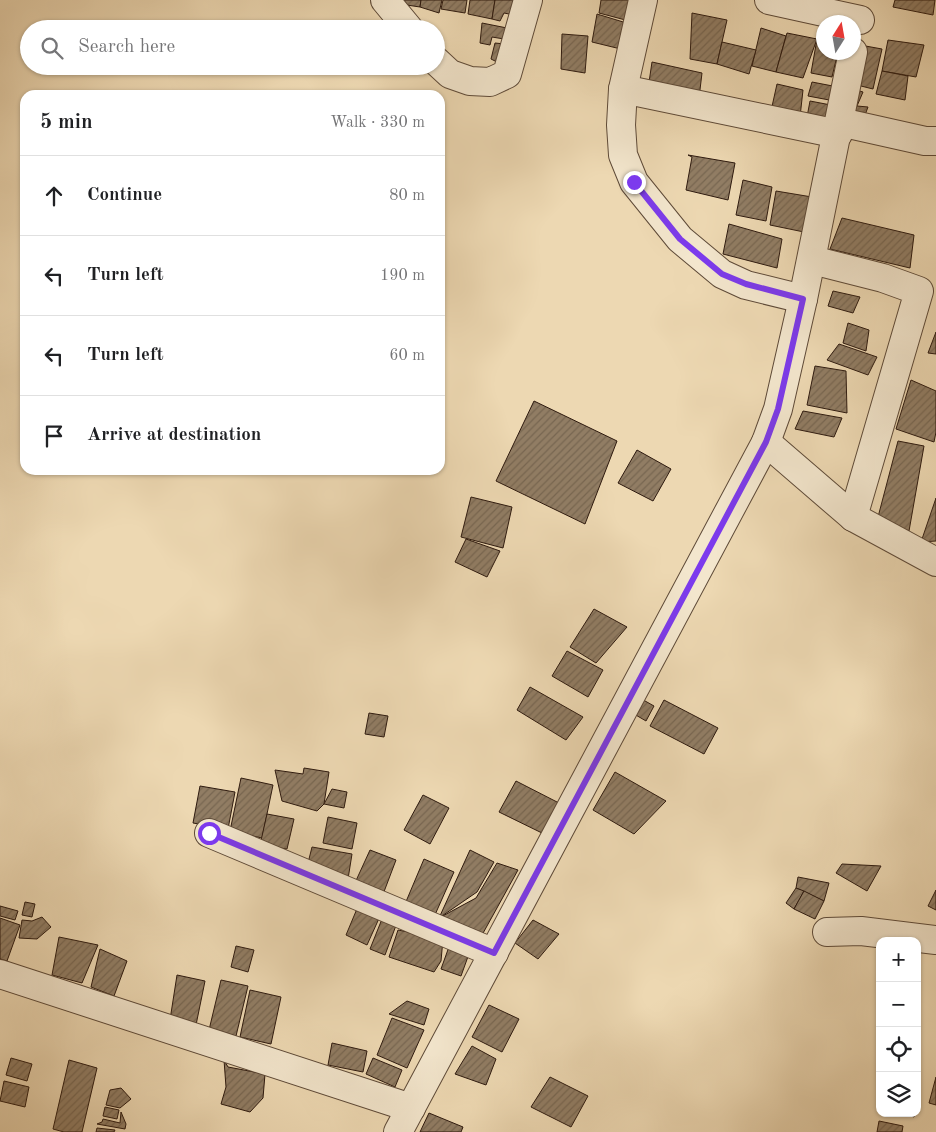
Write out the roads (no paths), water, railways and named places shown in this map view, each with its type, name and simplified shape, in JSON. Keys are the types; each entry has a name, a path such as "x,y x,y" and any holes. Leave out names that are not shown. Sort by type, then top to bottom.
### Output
{"street":[{"path":"385,0 402,20"},
{"path":"445,69 450,74 470,80 490,82 507,74 528,0"},
{"path":"643,0 623,88 621,125 624,155 634,182 680,239 722,274 746,284 803,299"},
{"path":"769,0 862,10"},
{"path":"398,1132 766,442 778,409 812,260 852,60"},
{"path":"623,88 839,128 925,141 936,140"},
{"path":"812,260 883,278 927,294 853,517"},
{"path":"766,442 853,517 936,562"},
{"path":"209,833 494,953"},
{"path":"827,932 861,931 936,940"},
{"path":"0,974 411,1108"}]}
